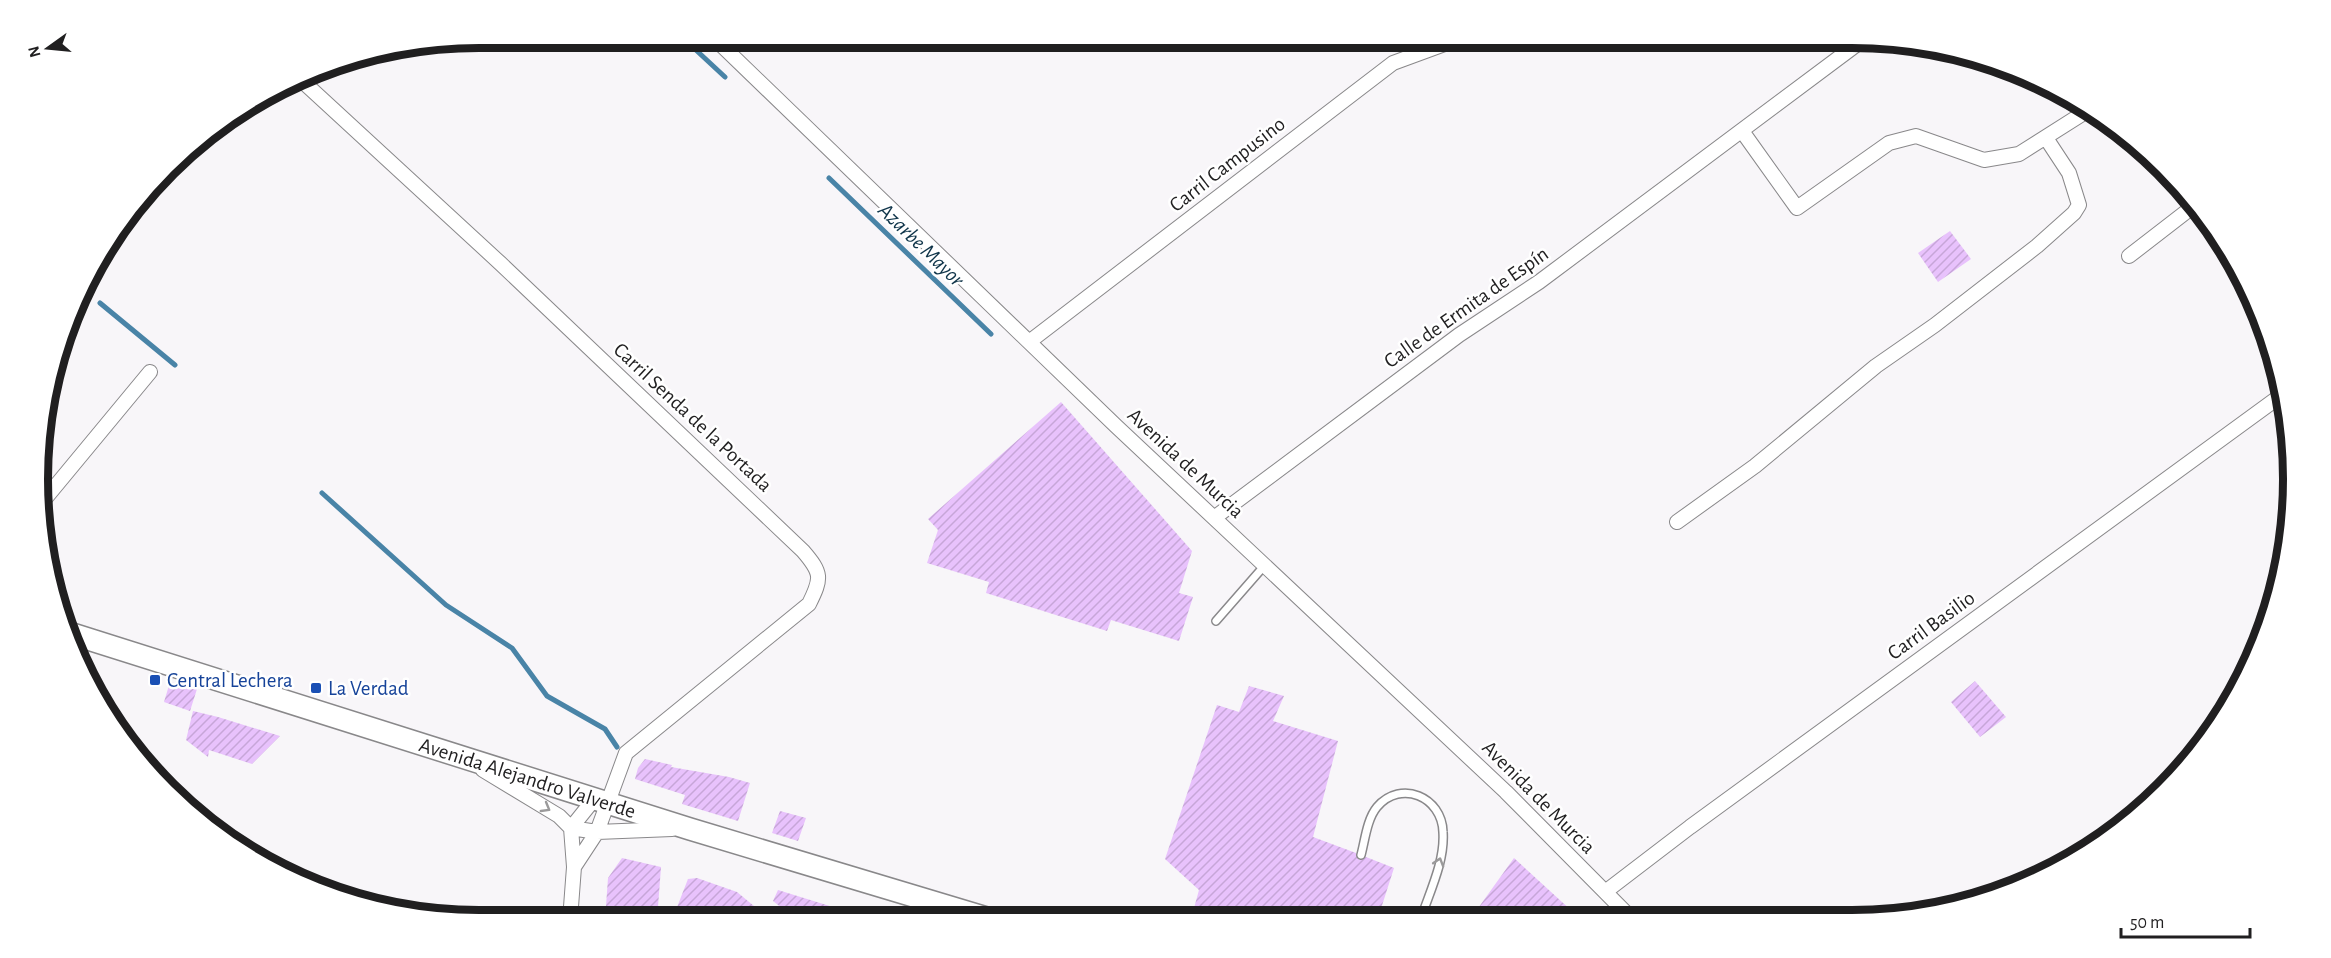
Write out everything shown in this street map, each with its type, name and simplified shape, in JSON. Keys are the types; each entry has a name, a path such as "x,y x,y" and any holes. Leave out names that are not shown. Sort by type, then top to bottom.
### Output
{"main road":[{"name":"Avenida Alejandro Valverde","path":"78,636 690,828 960,910"}],"street":[{"name":"Avenida de Murcia","path":"724,48 1029,342 1506,792 1623,910"},
{"name":"Carril Campusino","path":"1029,342 1393,63 1434,48"},
{"name":"Calle de Ermita de Espín","path":"1214,518 1459,335 1539,282 1852,48"},
{"name":"Carril Senda de la Portada","path":"306,84 803,550 816,567 819,585 809,604 626,753 602,800 597,832 574,867"},
{"path":"1742,131 1797,208 1889,143 1916,136 1984,160 2019,154 2081,115"},
{"path":"1677,522 1755,466 1876,366 1935,325 2037,246 2074,213 2079,205 2069,173 2046,138"},
{"path":"2129,256 2188,210"},
{"path":"49,495 150,372"},
{"name":"Carril Basilio","path":"1605,892 1690,827 2276,399"},
{"path":"460,756 559,816 571,828 597,832 690,828"},
{"path":"571,828 602,800"},
{"path":"571,828 574,867 571,910"}],"lane":[{"path":"1216,621 1265,566"},
{"path":"1361,855 1371,818 1388,797 1407,792 1419,794 1429,801 1439,816 1443,831 1442,852 1424,910"}],"building":[{"path":"1950,231 1971,259 1938,282 1918,253"},
{"path":"1061,402 1192,551 1179,593 1193,597 1179,641 1111,620 1107,631 986,593 989,582 927,563 938,530 928,519"},
{"path":"1975,681 2006,717 1980,737 1951,702"},
{"path":"170,682 197,689 190,711 164,702"},
{"path":"1249,686 1284,696 1273,721 1338,741 1313,837 1356,853 1359,860 1366,857 1394,868 1381,910 1193,910 1199,890 1165,859 1217,705 1239,712"},
{"path":"193,711 280,736 252,764 209,750 208,757 186,740"},
{"path":"645,759 672,765 671,767 750,783 738,821 682,804 685,795 635,779 638,768"},
{"path":"780,811 806,818 798,841 772,833"},
{"path":"622,858 661,867 658,910 606,910 608,878"},
{"path":"1514,858 1571,910 1477,910"},
{"path":"697,878 737,892 759,910 676,910 688,879"},
{"path":"778,890 843,910 784,910 773,901"}],"waterway":[{"name":"Azarbe Mayor","path":"694,48 725,77"},
{"name":"Azarbe Mayor","path":"829,178 991,334"},
{"path":"100,303 175,365"},
{"path":"322,493 446,605 512,648 547,696 605,729 617,747"}],"place":[{"name":"Central Lechera","path":"155,680"},
{"name":"La Verdad","path":"316,688"}]}
